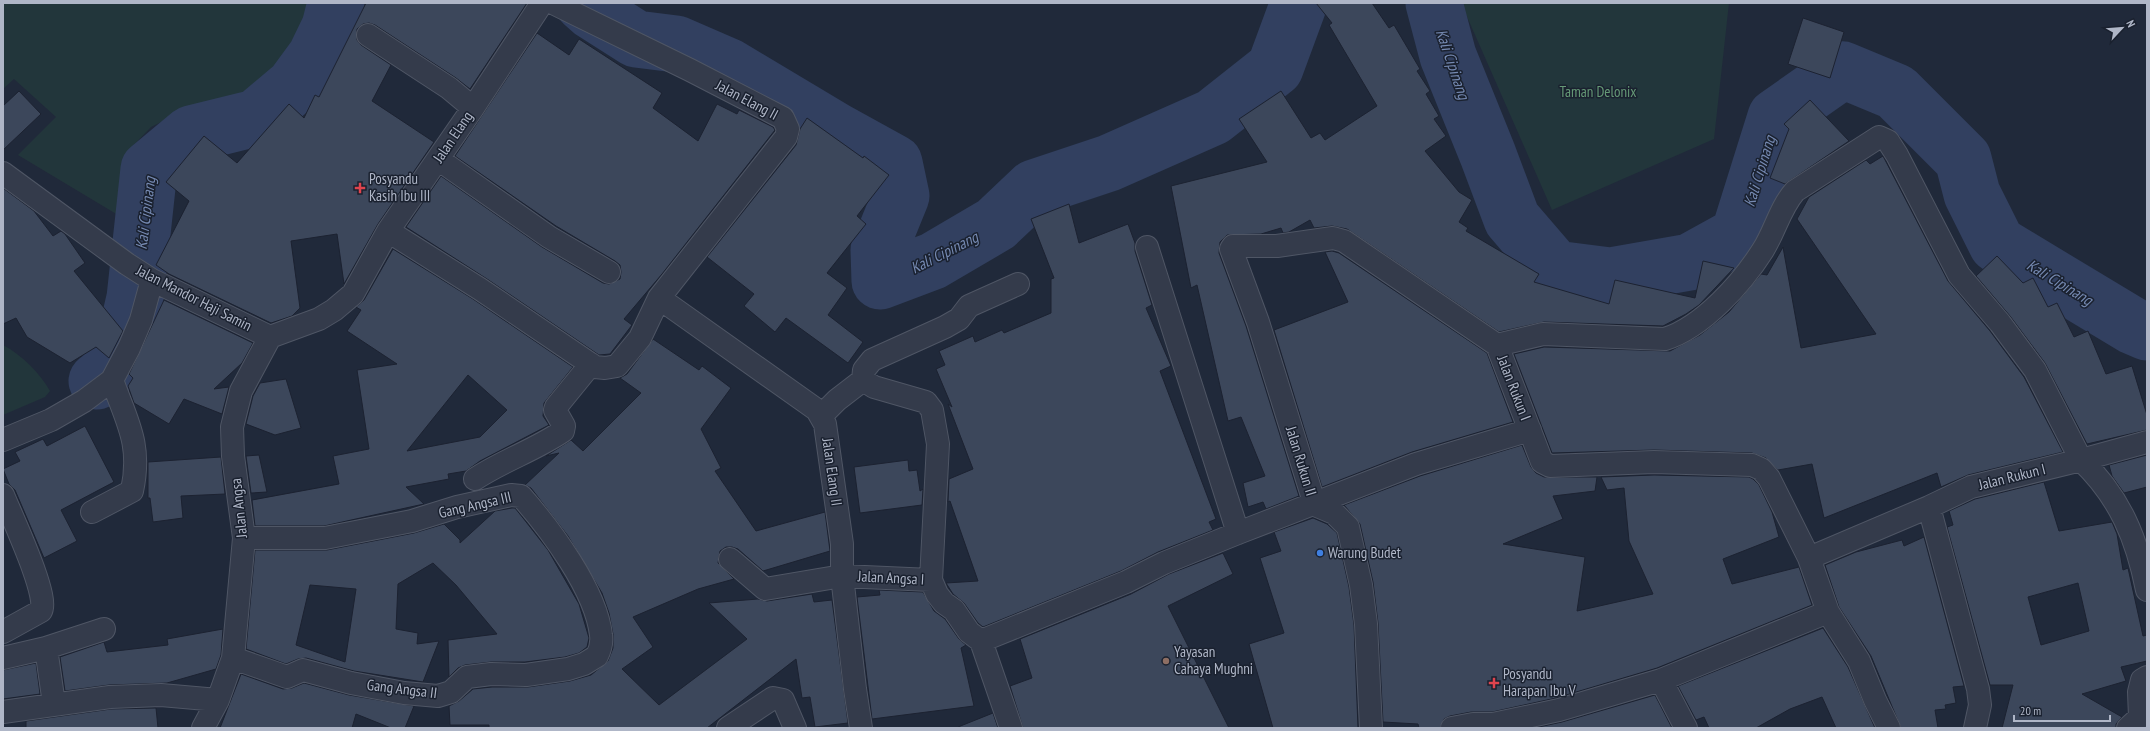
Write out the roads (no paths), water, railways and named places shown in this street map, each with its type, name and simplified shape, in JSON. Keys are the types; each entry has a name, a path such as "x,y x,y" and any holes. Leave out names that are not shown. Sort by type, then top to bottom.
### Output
{"street":[{"name":"Jalan Elang","path":"270,337 334,310 353,294 388,231 473,108 542,3"},
{"name":"Jalan Elang II","path":"553,3 773,112 783,118 788,129 786,137 659,298 640,338 617,366 606,368 595,367 591,364"},
{"path":"368,35 449,88 473,108"},
{"path":"1497,345 1543,334 1665,339 1681,334 1719,304 1753,262 1763,249 1786,201 1795,191 1879,137 1888,141 1897,155 1959,275 2000,323 2035,370 2081,460 2098,476 2123,515 2136,541 2147,590"},
{"path":"438,159 549,237 609,272"},
{"name":"Jalan Mandor Haji Samin","path":"3,173 127,264 150,278 270,337"},
{"path":"388,231 480,289 591,364 556,407 555,410 564,426 563,431 525,452 495,466 475,480"},
{"name":"Jalan Rukun I","path":"1258,322 1231,248 1277,246 1333,238 1344,241 1497,345 1530,430 1539,458 1542,462 1550,466 1654,462 1752,465 1761,469 1769,478 1809,558 1828,612 1859,661 1875,700 1889,728"},
{"path":"1147,247 1238,533"},
{"path":"3,440 51,420 84,401 112,380 129,348 141,320 150,278"},
{"path":"659,298 817,410 821,416 837,400 863,380 864,370 872,360 945,327 959,319 969,306 1018,284"},
{"name":"Jalan Rukun II","path":"1258,322 1315,505 1334,512 1348,527 1361,584 1366,624 1372,728"},
{"name":"Jalan Angsa","path":"203,728 218,700 233,658 244,538 233,456 232,427 241,391 270,337"},
{"path":"92,512 132,491 136,474 136,452 130,424 112,380"},
{"path":"863,380 874,387 926,402 932,410 938,444 931,580"},
{"name":"Jalan Elang II","path":"821,416 828,440 842,544 842,576 854,689 861,728"},
{"path":"1011,728 981,641 1126,582 1164,563 1238,533 1315,505 1416,464 1530,430"},
{"name":"Jalan Rukun I","path":"1809,558 1929,507 1971,487 2147,442"},
{"path":"3,495 33,568 44,602 41,611 3,632"},
{"name":"Gang Angsa III","path":"244,538 325,538 412,521 511,495 521,496 553,536 572,566 595,608 602,636 600,649 594,659"},
{"path":"1929,507 1978,689 1980,705 1975,728"},
{"name":"Jalan Angsa I","path":"730,559 765,589 842,576 931,580 937,594 944,603 954,610 969,632 981,641"},
{"path":"1452,728 1473,724 1493,724 1559,710 1661,680 1828,612"},
{"path":"3,658 46,648 104,630"},
{"path":"46,648 54,704"},
{"name":"Gang Angsa II","path":"233,658 284,676 303,670 351,683 428,696 444,695 451,692 467,677 491,674 526,675 568,669 594,659"},
{"path":"2128,728 2140,717 2139,692 2142,680 2147,677"},
{"path":"1661,680 1686,728"},
{"path":"3,712 110,697 161,695 218,700"},
{"path":"728,728 773,698 783,700 795,728"}],"waterway":[{"name":"Kali Cipinang","path":"97,381 106,374 129,324 135,298 149,169 191,134 256,118 294,86 316,56 330,27 336,3"},
{"name":"Kali Cipinang","path":"583,3 592,11 636,39 676,44 729,67 836,131 894,163 901,196 879,250 880,281 933,261 996,224 1034,188 1109,163 1213,117 1275,68 1299,3"},
{"name":"Kali Cipinang","path":"1434,3 1448,56 1512,219 1555,269 1610,276 1690,262 1739,235 1776,117 1843,70 1896,92 1963,159 1972,194 1997,244 2133,326 2147,332"}],"place":[{"name":"Posyandu Kasih Ibu III","path":"360,188"},
{"name":"Warung Budet","path":"1320,553"},
{"name":"Yayasan Cahaya Mughni","path":"1166,661"},
{"name":"Posyandu Harapan Ibu V","path":"1494,683"}],"park label":[{"name":"Taman Delonix","path":"1598,92"}]}
